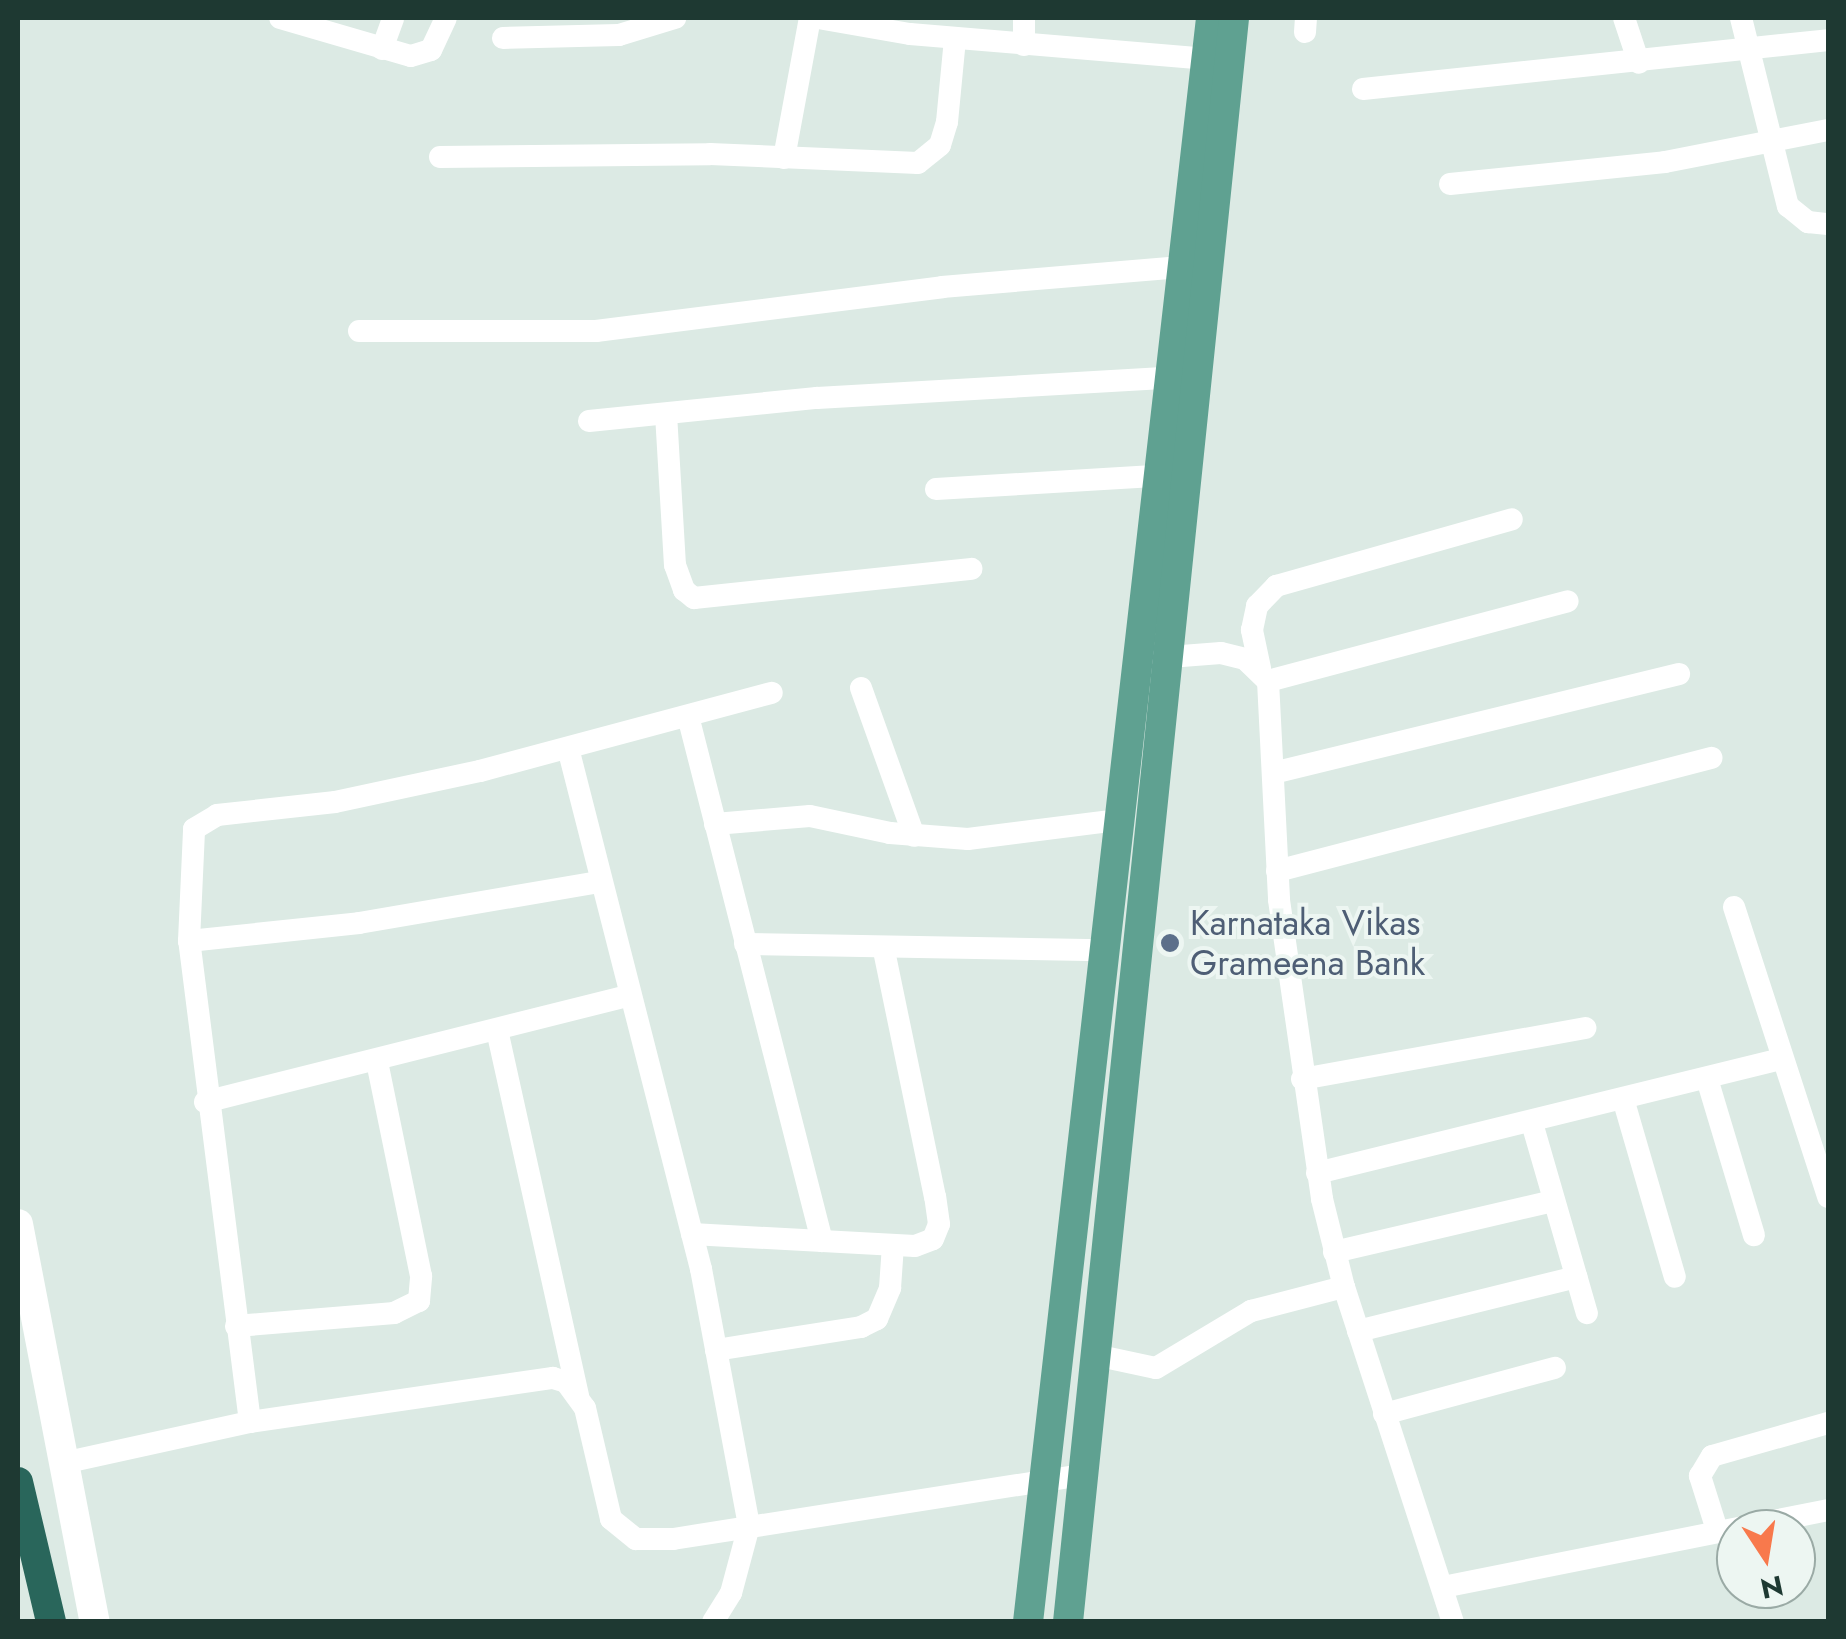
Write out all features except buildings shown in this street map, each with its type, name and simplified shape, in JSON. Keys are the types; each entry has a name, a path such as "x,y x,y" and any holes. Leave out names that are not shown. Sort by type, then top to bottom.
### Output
{"highway":[{"path":"18,1482 51,1622"}],"main road":[{"path":"1169,477 1167,378 1211,18"},
{"path":"1068,1622 1095,1355 1169,477 1234,18"},
{"path":"1028,1622 1101,950 1119,820 1152,658"}],"street":[{"path":"280,18 382,49 424,55 446,18"},
{"path":"382,49 392,18"},
{"path":"503,38 632,34 675,18"},
{"path":"784,158 810,18"},
{"path":"818,18 956,39 1205,59"},
{"path":"1024,18 1024,45"},
{"path":"1624,18 1639,63"},
{"path":"1741,18 1795,216 1828,224"},
{"path":"440,158 784,158 918,163 932,156 947,122 956,39"},
{"path":"1363,89 1750,52 1828,40"},
{"path":"1450,184 1665,162 1828,130"},
{"path":"359,331 596,331 942,286 1181,267"},
{"path":"589,421 1167,378"},
{"path":"666,414 674,564 684,590 694,598 971,569"},
{"path":"936,489 1169,477"},
{"path":"1453,1622 1344,1287 1318,1174 1302,1079 1278,871 1264,675 1252,630 1257,606 1276,586 1512,519"},
{"path":"1152,658 1222,653 1264,675 1568,601"},
{"path":"1273,772 1679,674"},
{"path":"861,688 914,836"},
{"path":"250,1422 205,1102 189,941 190,843 203,820 407,788 772,693"},
{"path":"688,716 822,1241"},
{"path":"568,748 692,1234 749,1526 734,1584 713,1622"},
{"path":"1278,871 1712,758"},
{"path":"715,824 810,816 914,836 1018,836 1119,820"},
{"path":"189,941 360,923 600,882"},
{"path":"1734,907 1828,1196"},
{"path":"745,944 884,950 1101,950"},
{"path":"692,1234 893,1245 932,1238 939,1224 884,950"},
{"path":"205,1102 630,995"},
{"path":"1302,1079 1585,1028"},
{"path":"497,1030 578,1396 592,1427 611,1519 621,1532 650,1541 1083,1475"},
{"path":"236,1326 394,1314 419,1302 421,1276 376,1060"},
{"path":"1318,1174 1708,1082 1781,1060"},
{"path":"1708,1082 1754,1235"},
{"path":"1624,1102 1675,1277"},
{"path":"1532,1123 1587,1313"},
{"path":"1334,1252 1553,1201"},
{"path":"18,1224 96,1622"},
{"path":"716,1350 861,1327 877,1319 890,1288 893,1245"},
{"path":"1358,1331 1576,1277"},
{"path":"1095,1355 1156,1368 1251,1310 1344,1287"},
{"path":"1384,1414 1555,1368"},
{"path":"63,1463 250,1422 530,1378 566,1382 578,1396"},
{"path":"1716,1527 1700,1476 1712,1456 1828,1424"},
{"path":"1442,1588 1716,1530"}],"place":[{"name":"Karnataka Vikas Grameena Bank","path":"1170,943"}]}
